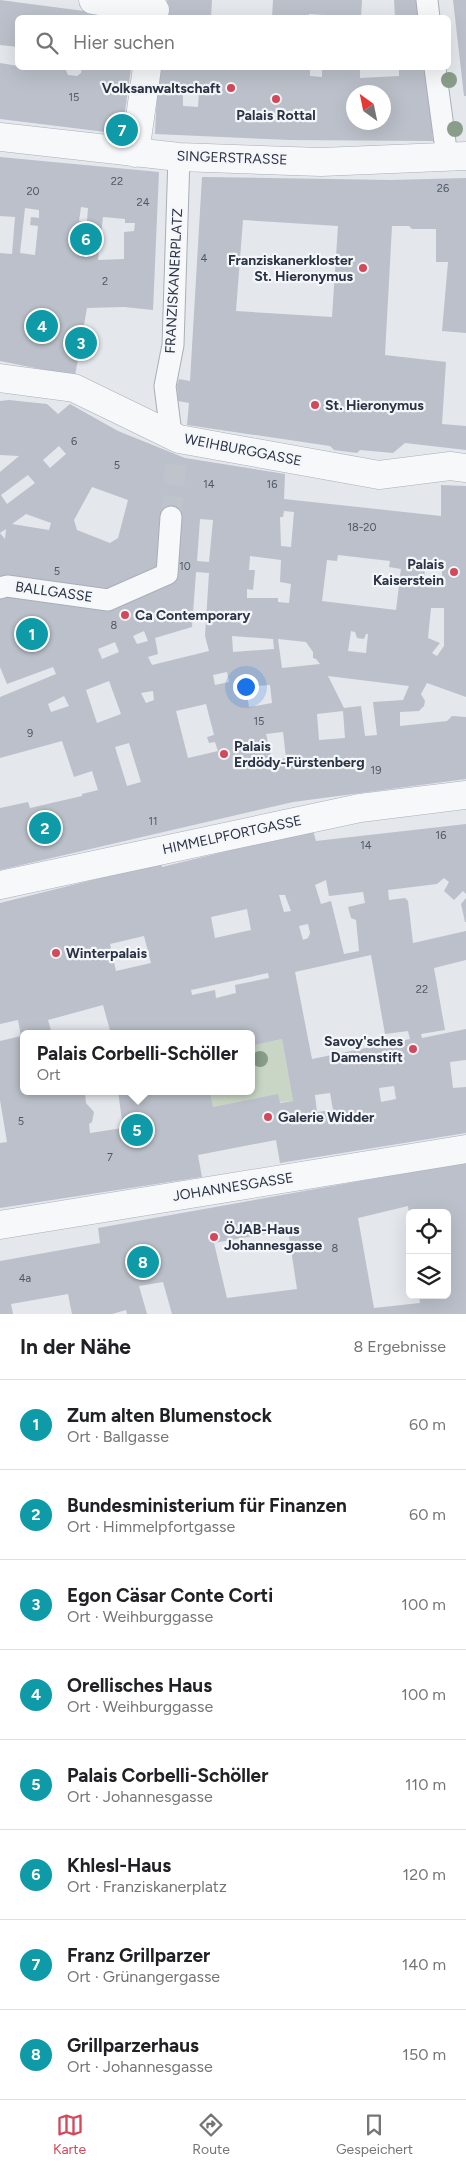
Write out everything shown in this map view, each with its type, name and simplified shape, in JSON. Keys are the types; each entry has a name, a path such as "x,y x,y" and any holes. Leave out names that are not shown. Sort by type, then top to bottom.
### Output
{"street":[{"path":"93,0 155,9"},
{"path":"427,0 429,15"},
{"path":"135,153 147,70"},
{"path":"435,70 457,157"},
{"name":"SINGERSTRASSE","path":"0,137 179,157 322,162 457,157"},
{"name":"FRANZISKANERPLATZ","path":"176,443 165,386 173,345 179,157"},
{"name":"WEIHBURGGASSE","path":"0,378 74,388 176,443 379,475 450,466 466,468"},
{"name":"BALLGASSE","path":"0,588 7,586 108,600 167,574 171,518"},
{"name":"HIMMELPFORTGASSE","path":"0,885 360,808 466,795"},
{"name":"JOHANNESGASSE","path":"0,1225 466,1149"}],"green space":[{"path":"282,1039 293,1101 213,1107 211,1095 255,1095 255,1045"}],"building":[{"path":"0,0 114,15 15,15 15,47 0,45"},
{"path":"167,0 212,0 211,15 165,15"},
{"path":"273,0 362,0 361,15 272,15"},
{"path":"394,0 417,0 420,15 395,15"},
{"path":"453,0 466,0 466,96 464,96"},
{"path":"0,63 15,66 15,70 66,70 68,75 77,76 82,70 131,70 122,134 0,119"},
{"name":"Palais Rottal","path":"158,70 310,70 310,76 322,77 322,70 360,70 360,78 399,76 399,70 427,70 433,141 290,140 155,134","holes":["183,90 199,91 198,107 183,106"]},
{"path":"0,157 159,172 153,310 124,307 87,308 75,376 0,361 0,253 12,254 15,217 0,216","holes":["81,207 88,208 87,221 79,221","25,208 39,210 39,218 31,217 30,225 38,226 35,255 20,253","103,217 125,219 125,223 135,223 134,231 124,232 124,259 98,260"]},
{"path":"202,177 391,180 466,178 466,333 442,331 448,262 436,262 436,229 412,229 409,226 392,226 385,355 446,362 442,424 466,426 466,450 405,443 393,453 360,450 357,453 334,450 330,446 187,425 189,403 178,401 177,385 179,379 190,381","holes":["243,220 338,226 332,317 236,311"]},
{"path":"9,400 47,404 58,414 70,404 118,431 185,458 285,474 284,499 441,516 441,485 466,486 466,697 427,683 421,694 425,701 424,706 419,711 400,712 400,726 447,721 452,716 466,717 466,779 293,802 0,870 0,808 28,802 30,808 82,796 82,794 98,790 92,771 74,777 62,741 0,758 0,697 56,674 53,667 7,684 0,667 0,599 9,597 105,609 160,567 109,591 0,578 0,533 0,472 19,456 0,455 0,401","holes":["59,446 66,454 50,468 43,460","28,475 35,483 7,504 1,495","92,487 128,500 118,538 110,543 77,530 74,520","284,511 294,512 291,547 281,546 280,517 283,517","26,514 51,523 49,530 12,524","200,519 213,520 209,562 197,561","6,529 5,539 0,533","338,555 390,561 389,567 401,569 396,610 322,601 327,560 337,561","250,556 281,560 280,582 291,584 289,603 278,602 278,598 247,598 247,589 253,590 255,570 249,570","426,563 442,565 442,579 424,577","196,572 209,573 205,636 209,651 152,665 148,657 158,654 155,638 192,627","431,608 444,608 444,646 437,656 432,653 440,643 428,638","144,631 148,641 137,644 133,636","351,631 355,632 357,638 364,639 366,634 368,634 366,653 348,651","232,636 273,639 274,649 233,652","278,639 306,642 313,652 313,658 320,664 282,668","115,642 119,652 102,659 98,649","227,672 229,682 215,685 213,675","328,676 409,686 403,700 373,702 377,735 365,736 361,706 344,708","109,681 121,714 97,723 86,690","270,685 272,703 249,707 246,687","153,691 154,700 146,703 141,693","64,696 69,706 51,712 48,704","206,704 214,735 207,737 209,743 215,742 218,751 188,758 176,711","343,711 345,738 319,740 317,714","283,732 286,758 272,761 266,734","129,743 141,782 127,786 115,747"]},
{"path":"466,824 466,894 463,891 454,900 444,891 449,882 444,878 437,884 388,890 389,900 405,898 408,901 413,943 466,931 466,960 434,968 445,1030 421,1034 422,1038 466,1029 466,1060 450,1062 453,1088 466,1087 466,1133 280,1163 276,1140 198,1155 202,1177 0,1208 0,1143 7,1142 0,1100 0,1041 20,1036 20,1095 85,1095 86,1103 94,1112 92,1122 89,1124 90,1133 123,1128 119,1095 211,1095 213,1107 278,1094 280,1103 293,1101 282,1039 255,1045 255,1030 110,1030 103,1005 48,1020 51,1030 20,1031 18,1020 0,1024 0,903 161,863 162,867 313,830 316,841","holes":["326,880 329,896 363,892 365,903 348,907 351,918 356,920 359,951 344,954 331,901 321,904 315,885","279,895 285,895 291,911 284,912","247,909 251,930 215,938 211,917","308,924 310,933 308,938 303,940 299,926","144,936 151,963 116,971 110,944","371,955 385,1034 408,1031 410,1039 312,1059 295,972","268,973 269,978 235,985 236,993 216,998 215,990 192,995 191,990","394,1086 396,1099 381,1102 379,1088","330,1093 333,1110 317,1112 315,1095"]},
{"path":"466,898 466,922 465,922 461,904"},
{"path":"466,1162 466,1314 172,1314 163,1282 139,1286 147,1314 127,1314 126,1310 112,1314 72,1314 68,1294 11,1304 13,1314 0,1314 0,1261 100,1243 98,1228","holes":["288,1230 297,1289 227,1298 214,1243"]}],"tunnel":[{"path":"171,517 177,454"}],"place":[{"name":"Volksanwaltschaft","path":"231,88"},
{"name":"Palais Rottal","path":"276,99"},
{"name":"Franz Grillparzer","path":"122,130"},
{"name":"Khlesl-Haus","path":"86,239"},
{"name":"Franziskanerkloster St. Hieronymus","path":"363,268"},
{"name":"Orellisches Haus","path":"42,326"},
{"name":"Egon Cäsar Conte Corti","path":"81,343"},
{"name":"St. Hieronymus","path":"315,405"},
{"name":"Palais Kaiserstein","path":"454,572"},
{"name":"Ca Contemporary","path":"125,615"},
{"name":"Zum alten Blumenstock","path":"32,634"},
{"name":"Palais Erdödy-Fürstenberg","path":"224,754"},
{"name":"Bundesministerium für Finanzen","path":"45,828"},
{"name":"Winterpalais","path":"56,953"},
{"name":"Savoy'sches Damenstift","path":"413,1049"},
{"name":"Galerie Widder","path":"268,1117"},
{"name":"Palais Corbelli-Schöller","path":"137,1130"},
{"name":"ÖJAB-Haus Johannesgasse","path":"214,1237"},
{"name":"Grillparzerhaus","path":"143,1262"}]}
